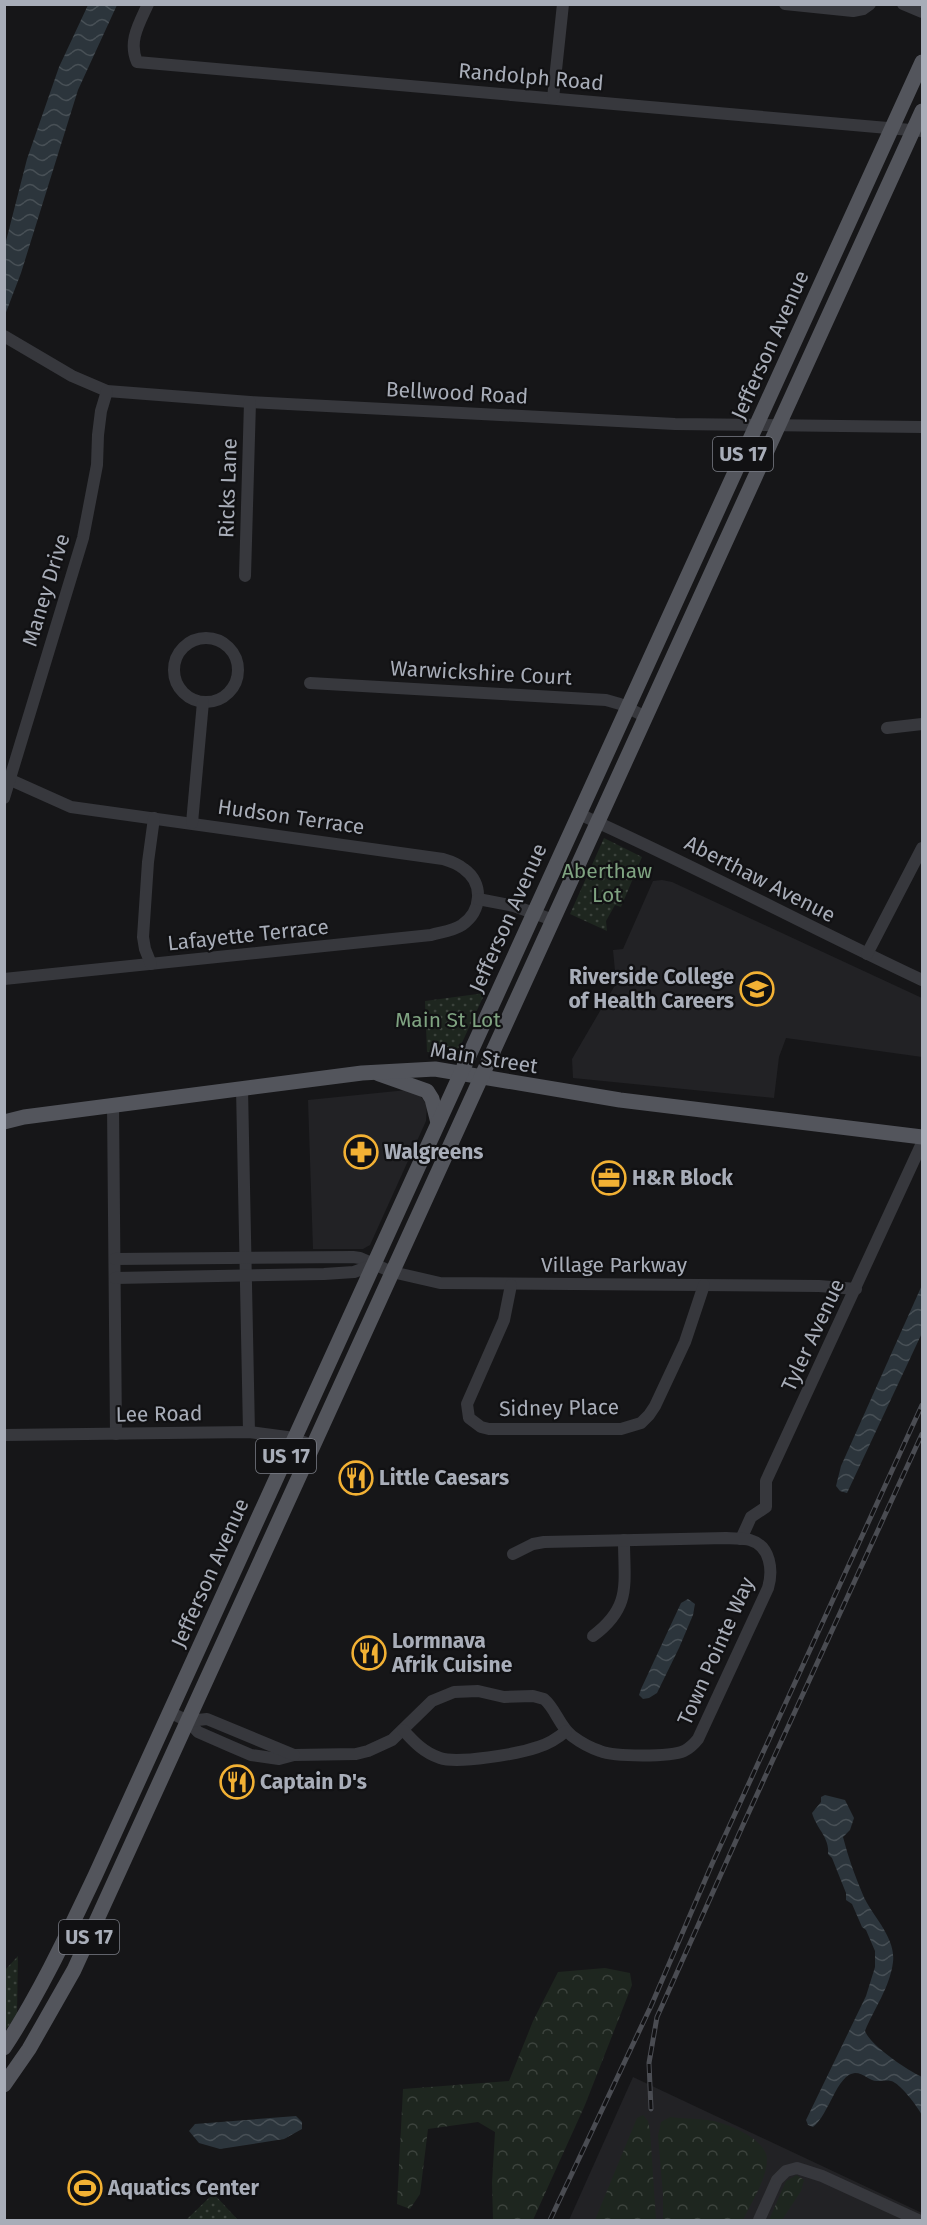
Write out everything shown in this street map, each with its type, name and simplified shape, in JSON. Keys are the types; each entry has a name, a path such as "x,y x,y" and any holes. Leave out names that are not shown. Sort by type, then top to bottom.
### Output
{"main road":[{"name":"Jefferson Avenue","path":"4,2048 33,2003 54,1964 922,62"},
{"name":"Jefferson Avenue","path":"4,2085 29,2049 74,1970 779,425 918,131 922,111"},
{"name":"Main Street","path":"4,1122 24,1117 242,1088 374,1072 435,1069 620,1100 922,1137"},
{"path":"374,1072 425,1090 432,1099 438,1123"}],"street":[{"name":"Randolph Road","path":"148,4 133,38 134,55 137,62 918,131"},
{"path":"553,98 563,4"},
{"path":"785,4 859,10 870,4"},
{"path":"903,4 922,12"},
{"name":"Bellwood Road","path":"4,336 72,376 107,391 250,402 675,424 922,427"},
{"name":"Maney Drive","path":"4,798 7,778 83,538 97,465 99,427 107,391"},
{"name":"Ricks Lane","path":"245,576 250,402"},
{"path":"198,639 215,640 228,647 237,661 238,669 237,678 229,692 221,698 203,702 181,691 174,676 179,654 184,647 198,639"},
{"name":"Warwickshire Court","path":"310,683 606,700 646,717"},
{"path":"192,823 203,702"},
{"path":"886,728 922,724"},
{"name":"Hudson Terrace","path":"7,778 71,807 443,859 456,864 472,876 476,883 478,899"},
{"name":"Aberthaw Avenue","path":"579,814 664,852 922,980"},
{"path":"151,964 143,937 148,862 154,818"},
{"path":"867,954 922,848"},
{"path":"478,899 514,906 553,920"},
{"name":"Lafayette Terrace","path":"4,979 431,935 461,926 474,913 478,899"},
{"path":"242,1088 249,1432"},
{"path":"113,1105 116,1434"},
{"name":"Tyler Avenue","path":"741,1539 751,1517 766,1507 766,1481 922,1143"},
{"name":"Village Parkway","path":"115,1259 353,1257 393,1272 440,1283 819,1286 856,1289"},
{"path":"291,1258 291,1275"},
{"path":"115,1278 354,1272 373,1264"},
{"name":"Sidney Place","path":"511,1285 504,1320 467,1404 469,1418 481,1427 489,1429 621,1429 641,1423 649,1415 663,1392 685,1342 704,1285"},
{"name":"Lee Road","path":"4,1435 249,1432 294,1439 313,1445"},
{"name":"Town Pointe Way","path":"513,1554 533,1544 544,1542 741,1539 754,1542 765,1551 770,1561 770,1580 698,1739 692,1746 685,1751 672,1754 613,1754 574,1738 566,1731"},
{"path":"593,1636 607,1625 622,1603 624,1540"},
{"path":"169,1712 188,1721 198,1732 251,1755 279,1759 294,1755 356,1754 369,1751 392,1740 432,1701 466,1690 504,1696 539,1696 549,1703 566,1731 537,1748 455,1760 432,1755 416,1744 403,1730"},
{"path":"759,2220 777,2180 786,2171 797,2168 822,2176 918,2220"}],"shaded area":[{"name":"Riverside College of Health Careers","path":"653,881 672,882 922,998 922,1057 786,1038 779,1057 774,1098 573,1078 572,1059 621,975 615,971 613,950 623,949"},
{"path":"407,1090 419,1094 427,1105 426,1121 370,1245 363,1249 313,1249 308,1100"},
{"path":"633,2077 922,2213 922,2220 569,2220"}],"green space":[{"name":"Aberthaw Lot","path":"604,838 642,857 621,907 615,905 606,921 607,931 570,914"},
{"name":"Main St Lot","path":"485,993 460,1047 450,1053 427,1052 425,1001"},
{"path":"18,1956 17,2014 5,2031 5,1970"},
{"path":"605,1968 630,1973 632,1985 585,2105 533,2220 493,2220 492,2183 495,2132 478,2122 428,2129 420,2194 410,2209 397,2204 403,2089 509,2081 533,2021 558,1972"},
{"path":"643,2115 648,2121 650,2130 656,2220 595,2220 637,2118"},
{"path":"670,2117 702,2119 724,2124 743,2132 760,2144 765,2151 767,2159 764,2175 743,2220 663,2220 658,2136 661,2122"},
{"path":"797,2175 804,2180 801,2191 782,2220 769,2220 786,2181"},
{"path":"213,2193 238,2220 186,2220 212,2195"}],"water":[{"path":"88,5 117,5 78,90 21,273 5,315 5,245 27,159 59,67"},
{"path":"922,1285 922,1333 847,1493 840,1491 836,1486 841,1466"},
{"path":"688,1599 695,1604 693,1615 679,1648 657,1693 643,1699 639,1695 641,1689 681,1603"},
{"path":"825,1795 845,1800 854,1818 850,1830 843,1837 845,1844 863,1895 887,1935 893,1953 889,1980 865,2031 874,2044 922,2077 922,2115 908,2095 895,2083 874,2081 855,2073 843,2080 824,2114 813,2127 808,2125 806,2120 866,1996 875,1967 875,1951 852,1904 846,1900 846,1893 832,1858 828,1854 827,1843 812,1813 821,1802 821,1797"},
{"path":"296,2116 302,2122 302,2129 284,2139 220,2149 199,2143 189,2131 195,2124"}],"railway":[{"path":"550,2220 651,2006 712,1864 922,1405"},
{"path":"651,2109 649,2063 657,2017 922,1434"}],"place":[{"name":"Riverside College of Health Careers","path":"757,989"},
{"name":"Walgreens","path":"361,1152"},
{"name":"H&R Block","path":"609,1178"},
{"name":"Little Caesars","path":"356,1478"},
{"name":"Lormnava Afrik Cuisine","path":"369,1653"},
{"name":"Captain D's","path":"237,1782"},
{"name":"Aquatics Center","path":"85,2188"}]}
